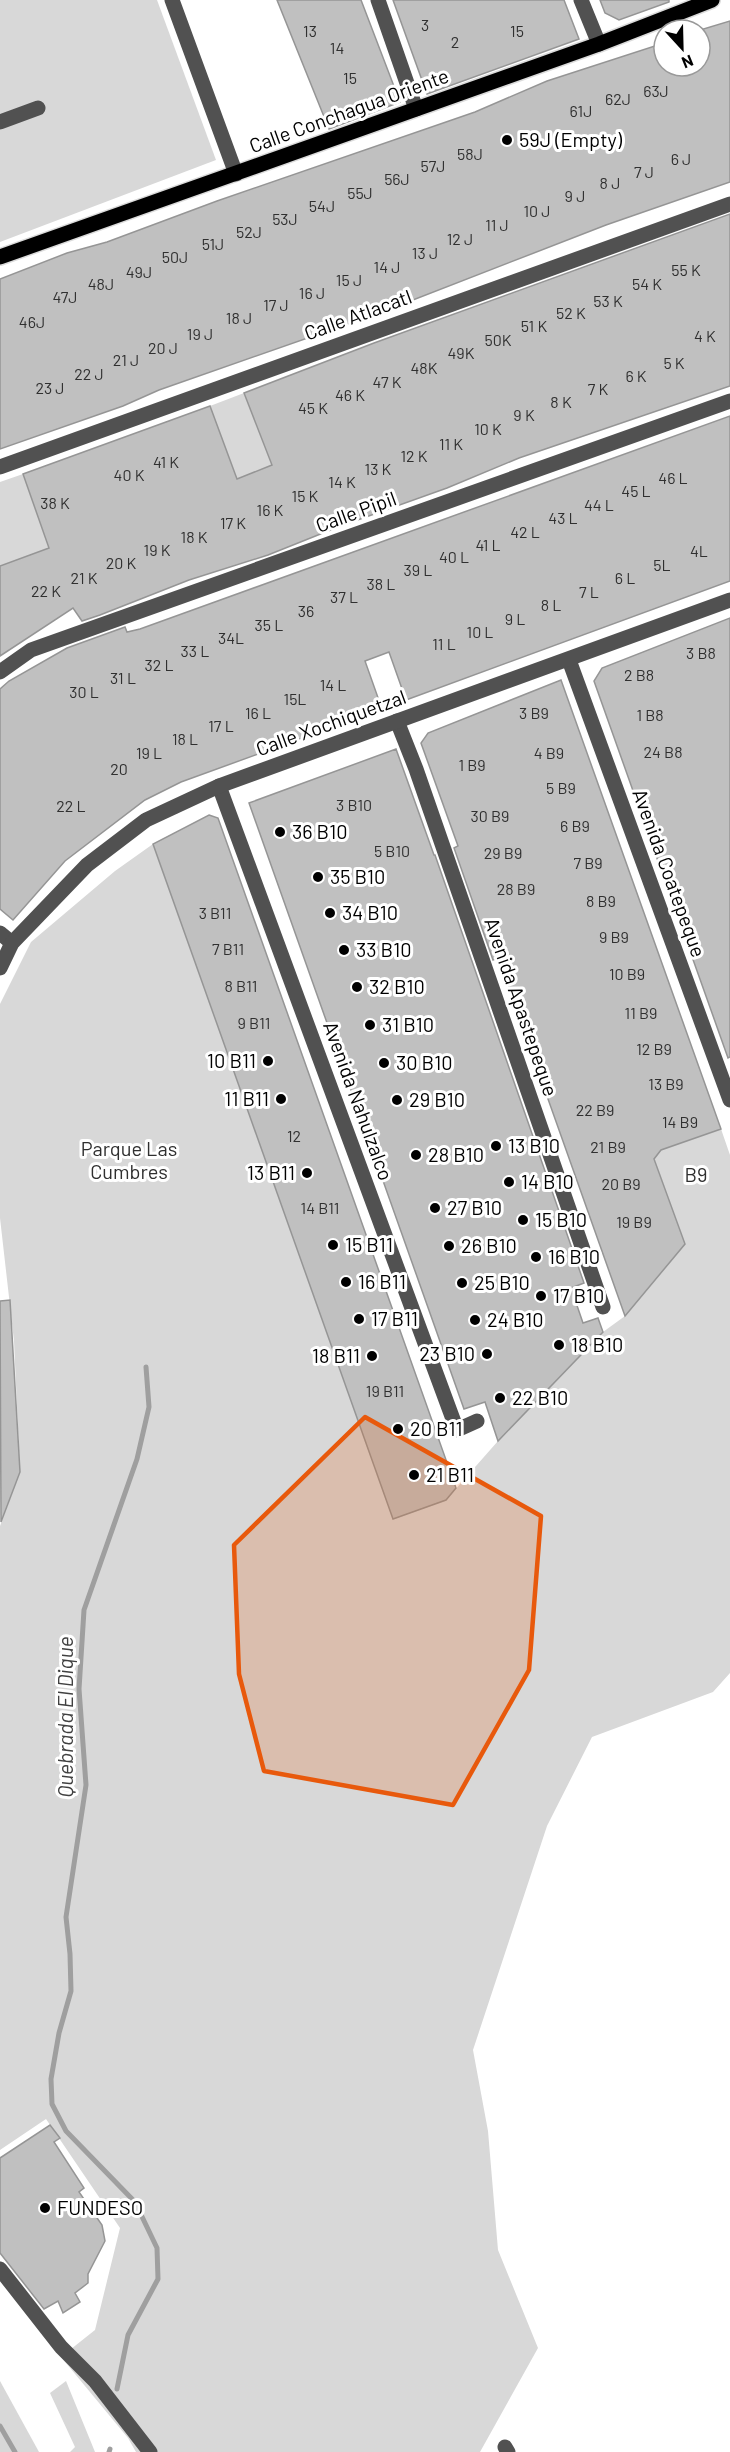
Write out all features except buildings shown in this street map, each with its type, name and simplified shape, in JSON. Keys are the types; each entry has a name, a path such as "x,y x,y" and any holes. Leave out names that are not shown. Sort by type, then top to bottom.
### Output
{"main road":[{"name":"Calle Conchagua Oriente","path":"0,257 599,44 712,0"}],"street":[{"path":"172,0 236,174"},
{"path":"378,0 416,109"},
{"path":"581,0 599,44"},
{"path":"0,122 38,108"},
{"name":"Calle Atlacatl","path":"0,467 730,204"},
{"name":"Calle Pipil","path":"0,672 31,650 730,401"},
{"name":"Calle Xochiquetzal","path":"0,968 6,938 87,865 146,820 219,786 730,600"},
{"name":"Avenida Coatepeque","path":"569,660 730,1100"},
{"name":"Avenida Apastepeque","path":"397,721 416,769 603,1307"},
{"name":"Avenida Nahulzalco","path":"219,786 457,1430 477,1421"},
{"path":"0,2268 61,2347 95,2380 150,2452"}],"highlighted area":[{"path":"365,1417 541,1516 529,1670 453,1805 264,1771 239,1674 234,1545"}],"green space":[{"path":"0,0 157,0 216,160 0,242"},
{"path":"244,393 272,465 237,479 210,406"},
{"path":"23,474 49,548 0,566 0,482"},
{"path":"153,844 393,1519 446,1500 498,1441 603,1332 625,1316 685,1244 652,1153 721,1129 730,1155 730,1673 713,1692 592,1737 547,1826 473,2050 488,2131 498,2250 538,2348 480,2452 136,2452 128,2438 61,2357 95,2330 120,2228 46,2119 0,2150 0,1526 20,1472 14,1341 0,1218 0,1004 31,942 115,871"},
{"path":"0,2381 39,2452 0,2452"},
{"path":"66,2381 95,2452 70,2452 75,2447 50,2393"}],"waterway":[{"name":"Quebrada El Dique","path":"117,2389 128,2335 158,2279 157,2248 135,2202 66,2131 52,2104 51,2079 59,2033 71,1991 66,1917 86,1785 79,1689 84,1610 137,1459 149,1407 146,1367"},
{"path":"0,2426 15,2452"}],"place":[{"name":"59J (Empty)","path":"507,140"},
{"name":"36 B10","path":"280,832"},
{"name":"35 B10","path":"318,877"},
{"name":"34 B10","path":"330,913"},
{"name":"33 B10","path":"344,950"},
{"name":"32 B10","path":"357,987"},
{"name":"31 B10","path":"370,1025"},
{"name":"10 B11","path":"268,1061"},
{"name":"30 B10","path":"384,1063"},
{"name":"11 B11","path":"281,1099"},
{"name":"29 B10","path":"397,1100"},
{"name":"13 B10","path":"496,1146"},
{"name":"28 B10","path":"416,1155"},
{"name":"13 B11","path":"307,1173"},
{"name":"14 B10","path":"509,1182"},
{"name":"27 B10","path":"435,1208"},
{"name":"15 B10","path":"523,1220"},
{"name":"15 B11","path":"333,1245"},
{"name":"26 B10","path":"449,1246"},
{"name":"16 B10","path":"536,1257"},
{"name":"16 B11","path":"346,1282"},
{"name":"25 B10","path":"462,1283"},
{"name":"17 B10","path":"541,1296"},
{"name":"17 B11","path":"359,1319"},
{"name":"24 B10","path":"475,1320"},
{"name":"18 B10","path":"559,1345"},
{"name":"23 B10","path":"487,1354"},
{"name":"18 B11","path":"372,1356"},
{"name":"22 B10","path":"500,1398"},
{"name":"20 B11","path":"398,1429"},
{"name":"21 B11","path":"414,1475"},
{"name":"FUNDESO","path":"45,2208"}],"park label":[{"name":"Parque Las Cumbres","path":"129,1160"},
{"name":"B9","path":"696,1175"}]}
